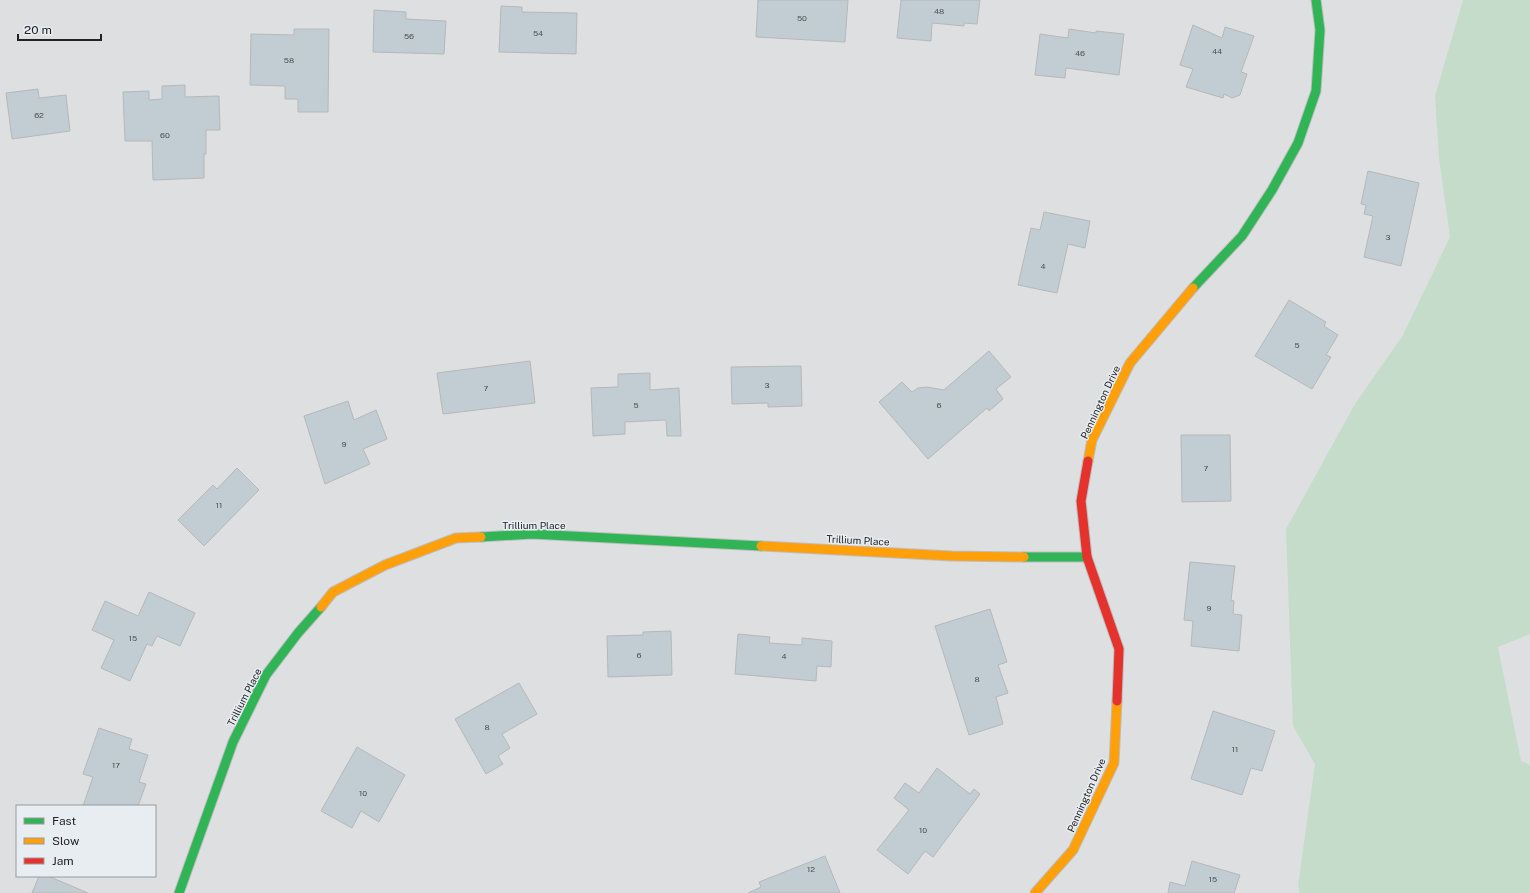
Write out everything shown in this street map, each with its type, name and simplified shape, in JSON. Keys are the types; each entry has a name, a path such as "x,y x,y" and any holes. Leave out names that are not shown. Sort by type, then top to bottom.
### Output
{"street":[{"name":"Pennington Drive","path":"1035,893 1074,850 1114,763 1119,649 1086,557 1081,501 1092,440 1130,364 1184,298 1242,236 1272,190 1298,143 1316,91 1320,30 1316,0"},
{"name":"Trillium Place","path":"179,893 233,742 266,675 298,633 333,592 385,565 456,538 532,534 952,556 1086,557"}],"green space":[{"path":"1463,0 1530,0 1530,634 1498,647 1521,761 1530,765 1530,893 1300,893 1298,886 1315,764 1293,726 1286,529 1355,404 1403,335 1450,237 1439,158 1435,96"}],"building":[{"path":"758,0 848,0 845,42 756,37"},
{"path":"901,0 980,0 977,24 964,23 964,26 932,23 931,41 897,38"},
{"path":"501,6 522,7 522,12 577,13 576,54 499,52"},
{"path":"374,10 406,12 406,19 446,21 444,54 373,52"},
{"path":"1193,25 1222,38 1225,27 1254,36 1241,72 1247,74 1240,95 1232,98 1224,94 1223,98 1186,87 1193,69 1180,65"},
{"path":"294,29 329,29 328,112 298,112 298,99 285,99 285,86 250,85 251,34 294,35"},
{"path":"1069,29 1096,33 1096,31 1124,34 1119,75 1066,68 1065,78 1035,75 1040,34 1068,38"},
{"path":"185,85 185,97 219,96 220,130 206,130 204,178 153,180 152,141 125,141 123,92 149,91 149,100 162,99 162,86"},
{"path":"38,89 39,98 66,95 70,131 12,139 6,93"},
{"path":"1368,171 1419,183 1401,266 1364,257 1373,216 1364,214 1366,205 1361,204"},
{"path":"1044,212 1090,221 1085,248 1068,244 1057,293 1018,285 1031,228 1040,230"},
{"path":"1289,300 1326,322 1324,326 1338,335 1326,355 1331,357 1312,389 1255,356"},
{"path":"989,351 1011,377 996,389 1003,399 989,411 987,408 928,459 879,402 902,382 912,392 918,388 927,387 944,390"},
{"path":"530,361 535,403 443,414 437,373"},
{"path":"801,366 802,406 768,407 768,403 732,404 731,367"},
{"path":"650,373 650,390 679,388 681,436 667,436 666,420 625,422 625,434 593,436 591,388 618,387 618,374"},
{"path":"348,401 354,420 376,410 387,439 363,449 370,464 325,484 304,416"},
{"path":"1181,435 1230,435 1231,501 1182,502"},
{"path":"237,468 259,490 204,546 178,520 213,485 217,489"},
{"path":"1190,562 1235,566 1231,600 1234,601 1233,614 1242,615 1239,651 1191,646 1193,621 1184,620"},
{"path":"149,592 195,613 180,646 157,636 152,646 147,644 130,681 101,668 114,640 92,630 105,601 138,616"},
{"path":"990,609 1007,662 998,665 1008,693 996,697 1003,724 969,735 935,626"},
{"path":"671,631 672,675 608,677 607,636 643,635 643,632"},
{"path":"738,634 770,637 769,643 802,645 802,638 832,641 831,667 817,666 816,681 735,674"},
{"path":"519,683 537,714 502,734 510,748 498,756 503,764 486,774 455,719"},
{"path":"1213,711 1275,731 1262,771 1251,768 1242,795 1191,779"},
{"path":"99,728 132,739 129,749 148,755 139,782 146,784 138,805 83,805 93,777 83,774"},
{"path":"357,747 405,775 379,822 361,811 352,828 321,811"},
{"path":"937,768 970,794 974,789 980,794 933,857 925,851 908,874 877,850 909,810 894,798 905,783 919,793"},
{"path":"825,856 840,893 748,893 761,887 759,882"},
{"path":"1192,861 1240,875 1234,893 1168,893 1170,882 1185,886"},
{"path":"39,877 50,877 88,893 32,893"}],"traffic: fast":[{"path":"1193,288 1242,236 1272,190 1298,143 1316,91 1320,30 1316,0"},
{"path":"481,537 532,534 761,546"},
{"path":"1024,557 1087,557"},
{"path":"179,893 233,742 266,675 298,633 321,607"}],"traffic: slow":[{"path":"1088,461 1092,440 1130,363 1193,288"},
{"path":"321,607 333,592 385,565 456,538 481,537"},
{"path":"761,546 952,556 1024,557"},
{"path":"1035,893 1073,850 1114,763 1117,701"}],"traffic: jam":[{"path":"1088,461 1081,501 1087,557 1119,649 1117,701"}]}
